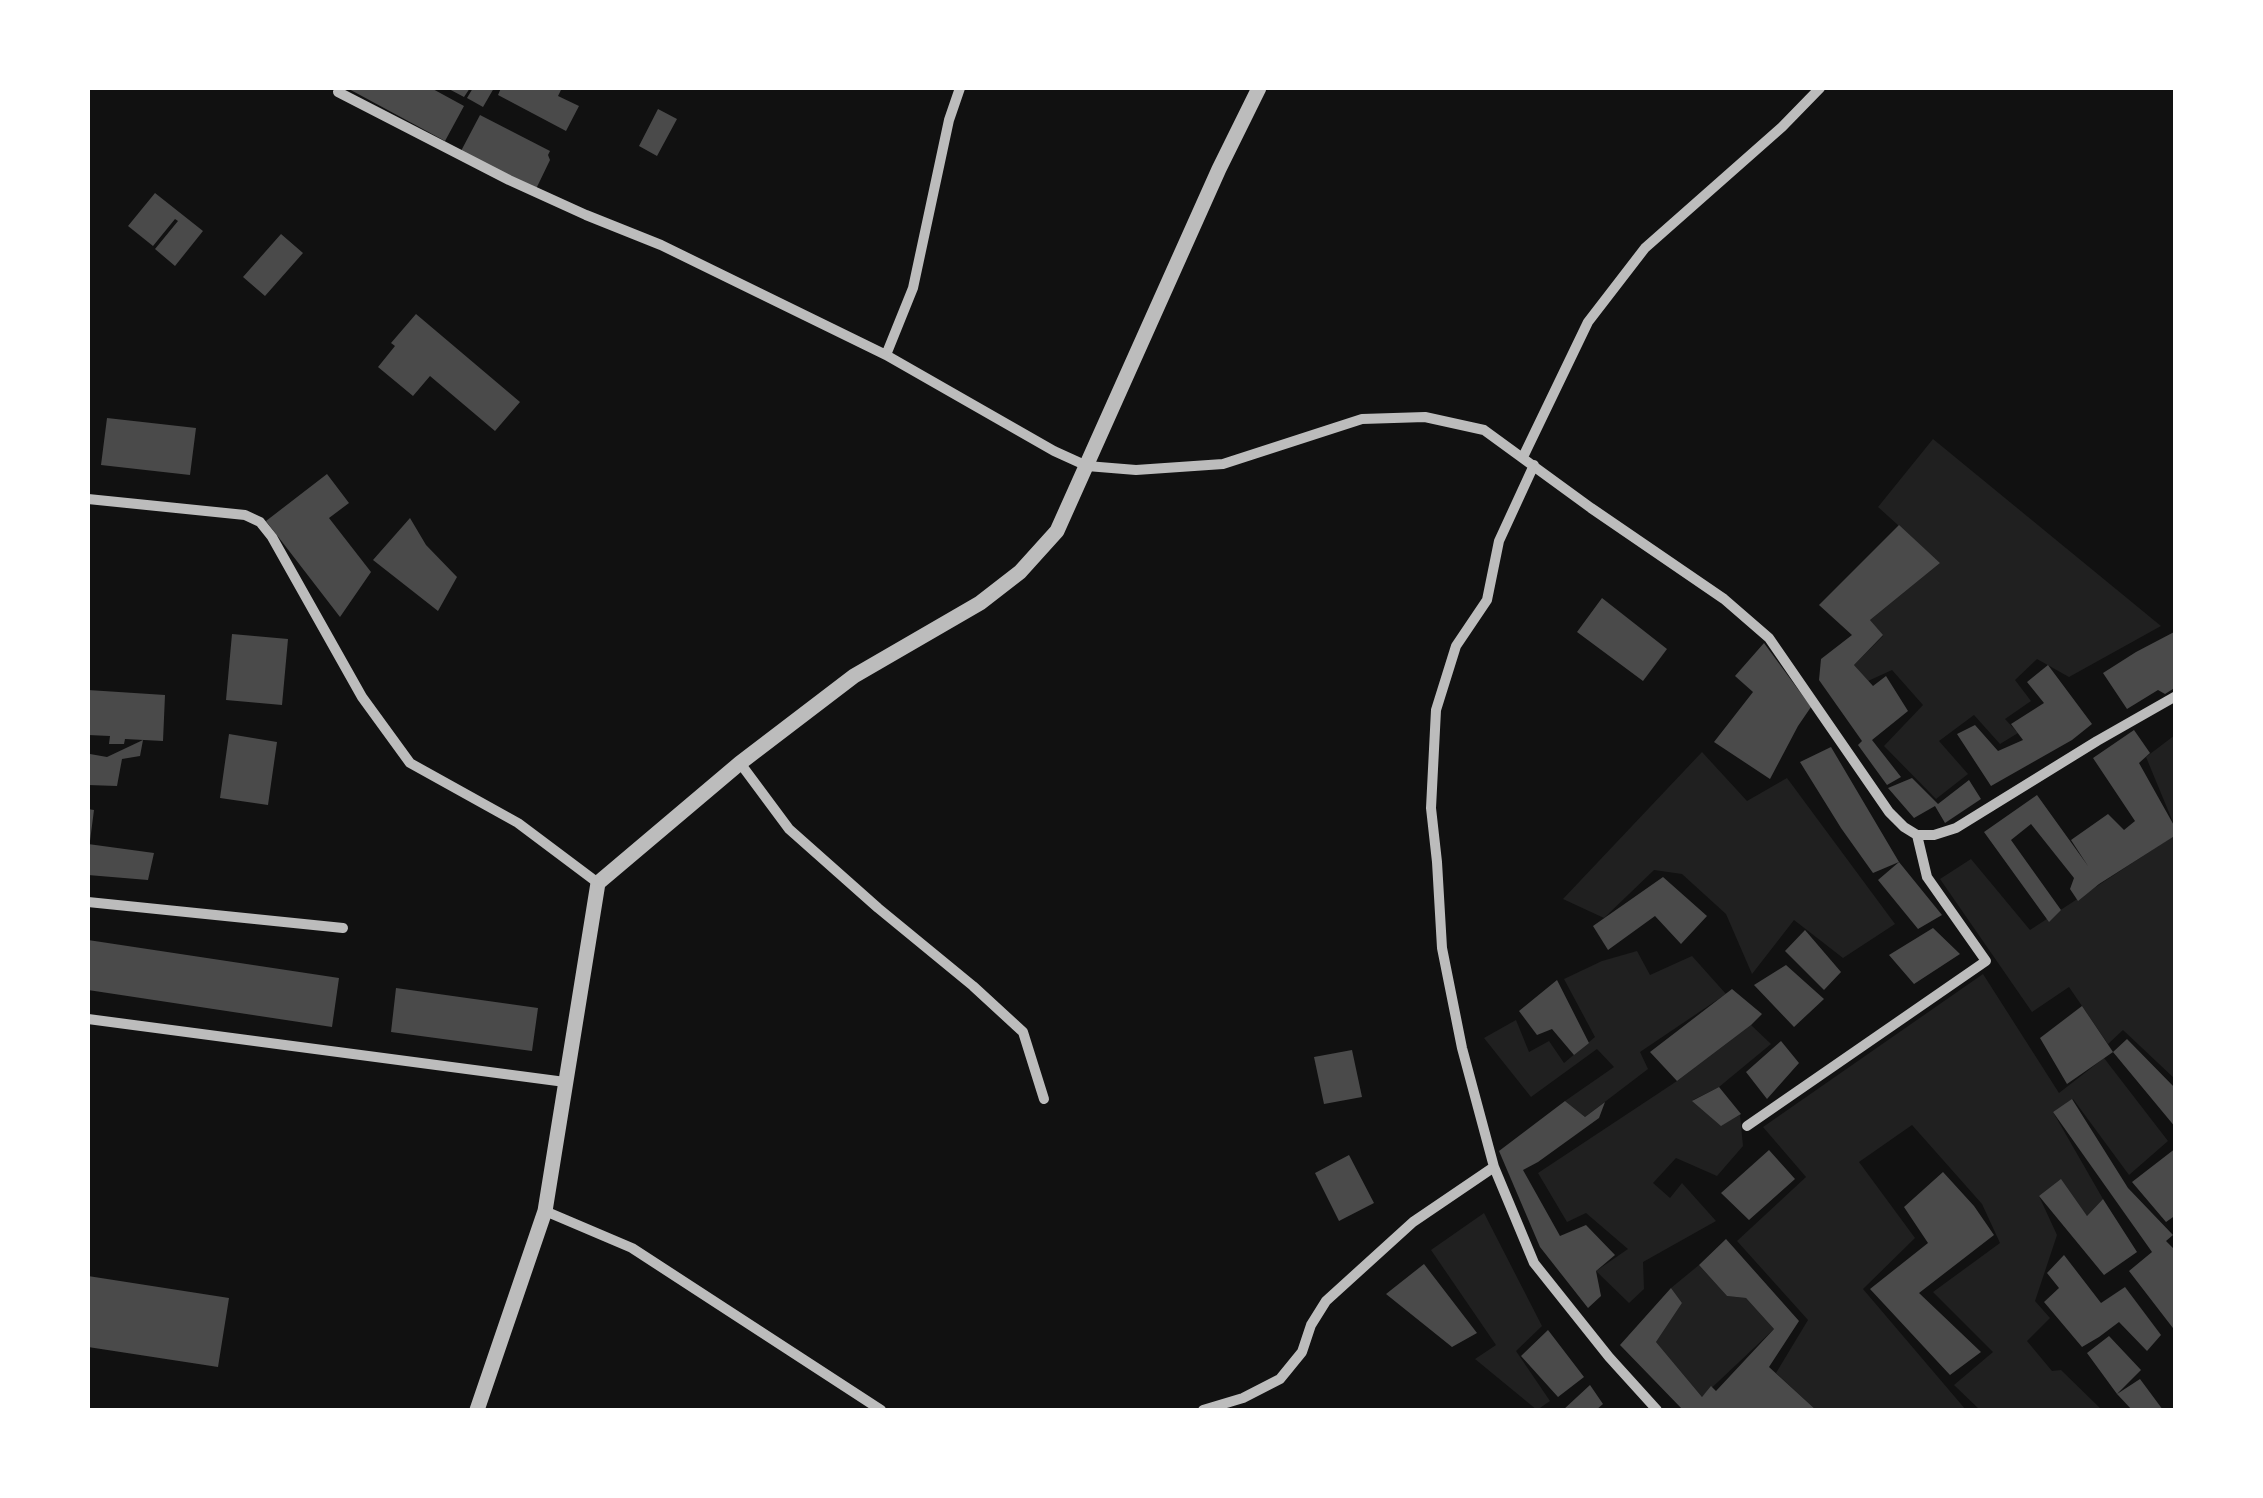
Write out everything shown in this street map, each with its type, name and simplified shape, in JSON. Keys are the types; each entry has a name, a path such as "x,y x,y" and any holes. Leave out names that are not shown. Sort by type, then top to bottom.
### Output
{"street":[{"path":"886,355 913,288 948,120 960,88"},
{"path":"477,1410 545,1211 598,883 740,763 854,676 980,603 1020,572 1057,532 1259,88"},
{"path":"1523,457 1588,322 1645,248 1782,128 1820,88"},
{"path":"338,92 509,180 661,245 886,355 1087,466 1136,470 1222,464 1362,419 1425,416 1484,430 1724,599 1769,638 1889,812 1917,834 1934,835 1956,828 2176,696"},
{"path":"1534,466 1498,541 1486,600 1456,646 1436,710 1431,808 1442,948 1462,1048 1494,1167 1534,1263 1657,1410"},
{"path":"88,500 245,515 260,522 362,697 410,763 518,823 598,883"},
{"path":"740,763 789,829 1023,1032 1044,1099"},
{"path":"1747,1126 1986,960 1928,877 1917,834"},
{"path":"88,902 343,928"},
{"path":"88,1020 565,1082"},
{"path":"1203,1410 1243,1398 1280,1378 1302,1352 1311,1325 1326,1301 1413,1222 1494,1167"},
{"path":"545,1211 632,1248 882,1410"}],"shaded area":[{"path":"1933,439 2161,626 2069,677 2037,659 2015,680 2031,701 2005,719 2018,733 2000,744 1974,715 1939,741 1968,774 1936,799 1884,746 1923,705 1892,670 1868,681 1854,665 1883,636 1870,620 1940,563 1878,507"},
{"path":"2175,735 2175,827 2146,757"},
{"path":"1702,752 1747,801 1787,778 1895,924 1843,958 1794,920 1752,974 1726,914 1682,874 1654,870 1604,918 1563,899"},
{"path":"2175,835 2175,1079 2123,1030 2108,1044 2069,987 2032,1012 1940,879 1971,859 2030,930"},
{"path":"1637,951 1650,975 1692,956 1726,994 1640,1052 1648,1069 1585,1117 1565,1101 1614,1067 1597,1049 1531,1097 1484,1038 1516,1020 1529,1052 1549,1041 1564,1063 1595,1037 1564,979 1602,961"},
{"path":"1983,974 2059,1093 2104,1058 2168,1141 2129,1175 2073,1099 2053,1112 2103,1199 2087,1216 2039,1196 2057,1235 2035,1301 2050,1318 2027,1341 2052,1371 2061,1370 2102,1410 1980,1410 1954,1385 1993,1352 1933,1292 2000,1243 1982,1204 1912,1125 1859,1162 1915,1238 1863,1289 1966,1410 1816,1410 1776,1373 1808,1320 1737,1241 1806,1177 1763,1127"},
{"path":"1751,1025 1771,1044 1719,1087 1693,1100 1721,1125 1740,1115 1743,1146 1717,1176 1676,1158 1653,1183 1670,1198 1682,1183 1716,1221 1643,1262 1644,1289 1629,1303 1596,1271 1628,1249 1586,1213 1567,1222 1538,1173 1677,1081"},
{"path":"1484,1213 1542,1326 1516,1351 1550,1401 1537,1410 1475,1359 1496,1345 1431,1250"},
{"path":"1699,1265 1727,1296 1746,1298 1774,1329 1702,1397 1656,1342 1682,1303 1671,1288"}],"building":[{"path":"347,88 431,88 464,106 445,141"},
{"path":"447,88 470,88 464,97"},
{"path":"473,88 494,88 483,107 467,98"},
{"path":"501,88 562,88 558,96 579,106 566,131 498,95"},
{"path":"658,109 677,119 657,156 639,146"},
{"path":"480,115 550,151 550,160 536,189 461,151"},
{"path":"155,193 203,231 175,266 155,249 178,221 175,219 153,246 128,226"},
{"path":"281,234 303,253 265,296 243,277"},
{"path":"416,314 520,402 495,431 430,376 413,396 378,367 395,346 391,343"},
{"path":"107,418 196,428 190,475 101,465"},
{"path":"327,474 349,503 329,518 371,572 340,617 266,521"},
{"path":"410,518 426,545 457,577 438,611 373,560"},
{"path":"1899,525 1940,563 1870,620 1883,635 1854,665 1873,686 1886,676 1908,711 1872,740 1901,777 1887,785 1819,680 1821,659 1852,635 1819,605"},
{"path":"1602,598 1667,649 1643,681 1577,632"},
{"path":"2176,631 2176,687 2165,694 2158,690 2127,709 2103,673"},
{"path":"232,634 288,639 282,705 226,700"},
{"path":"1764,643 1811,707 1770,779 1714,742 1753,692 1735,676"},
{"path":"2048,665 2092,724 2072,740 1991,786 1957,734 1975,725 1998,751 2023,740 2011,724 2044,703 2027,682"},
{"path":"88,690 165,695 163,741 125,739 124,744 109,744 110,736 88,735"},
{"path":"2134,730 2150,753 2139,763 2176,835 2078,901 2070,889 2074,878 2031,824 2011,840 2061,910 2049,922 1984,832 2037,795 2088,866 2071,840 2108,814 2124,830 2135,821 2093,758"},
{"path":"229,734 277,742 268,805 220,798"},
{"path":"143,740 140,756 122,759 117,786 88,785 90,754 107,757"},
{"path":"1831,747 1899,862 1873,873 1800,762"},
{"path":"1912,778 1938,804 1969,780 1981,799 1945,823 1935,806 1914,818 1888,788"},
{"path":"88,809 94,810 90,841 88,841"},
{"path":"88,844 154,853 148,880 88,875"},
{"path":"1899,862 1942,915 1918,929 1878,880"},
{"path":"1663,877 1707,916 1681,944 1655,916 1608,950 1593,926"},
{"path":"1933,928 1960,954 1914,984 1889,955"},
{"path":"1805,930 1841,972 1824,990 1785,951"},
{"path":"88,940 339,978 332,1027 88,990"},
{"path":"1786,965 1824,999 1794,1027 1754,985"},
{"path":"1557,980 1589,1043 1574,1055 1552,1029 1537,1035 1519,1011"},
{"path":"396,988 538,1008 532,1051 391,1032"},
{"path":"1732,989 1762,1014 1677,1081 1650,1052"},
{"path":"2082,1006 2113,1052 2067,1084 2040,1038"},
{"path":"2127,1039 2176,1089 2176,1128 2113,1052"},
{"path":"1781,1041 1799,1063 1767,1099 1746,1072"},
{"path":"1352,1050 1362,1097 1324,1104 1314,1057"},
{"path":"1719,1087 1741,1114 1721,1126 1692,1101"},
{"path":"2072,1099 2128,1188 2173,1235 2166,1241 2176,1251 2176,1332 2129,1271 2152,1252 2053,1112"},
{"path":"1565,1101 1585,1117 1605,1102 1599,1118 1523,1170 1560,1236 1586,1225 1615,1255 1596,1271 1601,1296 1588,1308 1540,1247 1499,1151"},
{"path":"2176,1148 2176,1215 2166,1222 2132,1182"},
{"path":"1769,1150 1795,1179 1749,1220 1721,1193"},
{"path":"1349,1155 1374,1203 1339,1221 1315,1173"},
{"path":"1943,1172 1994,1235 1919,1293 1981,1352 1950,1375 1870,1289 1928,1243 1904,1207"},
{"path":"2061,1179 2087,1216 2103,1199 2137,1252 2104,1275 2039,1196"},
{"path":"1726,1239 1799,1321 1769,1367 1816,1410 1683,1410 1620,1345 1671,1288 1682,1303 1656,1342 1702,1397 1711,1386 1716,1391 1774,1329 1746,1298 1727,1296 1699,1265"},
{"path":"2064,1255 2101,1303 2125,1287 2161,1335 2147,1351 2119,1322 2082,1347 2044,1302 2059,1288 2047,1273"},
{"path":"1424,1264 1477,1333 1452,1347 1386,1294"},
{"path":"88,1276 229,1298 218,1367 88,1347"},
{"path":"1548,1330 1584,1377 1558,1397 1521,1356"},
{"path":"2109,1336 2141,1370 2117,1394 2087,1353"},
{"path":"2140,1379 2163,1410 2132,1410 2117,1394"},
{"path":"1590,1385 1603,1404 1596,1410 1563,1410"}]}
